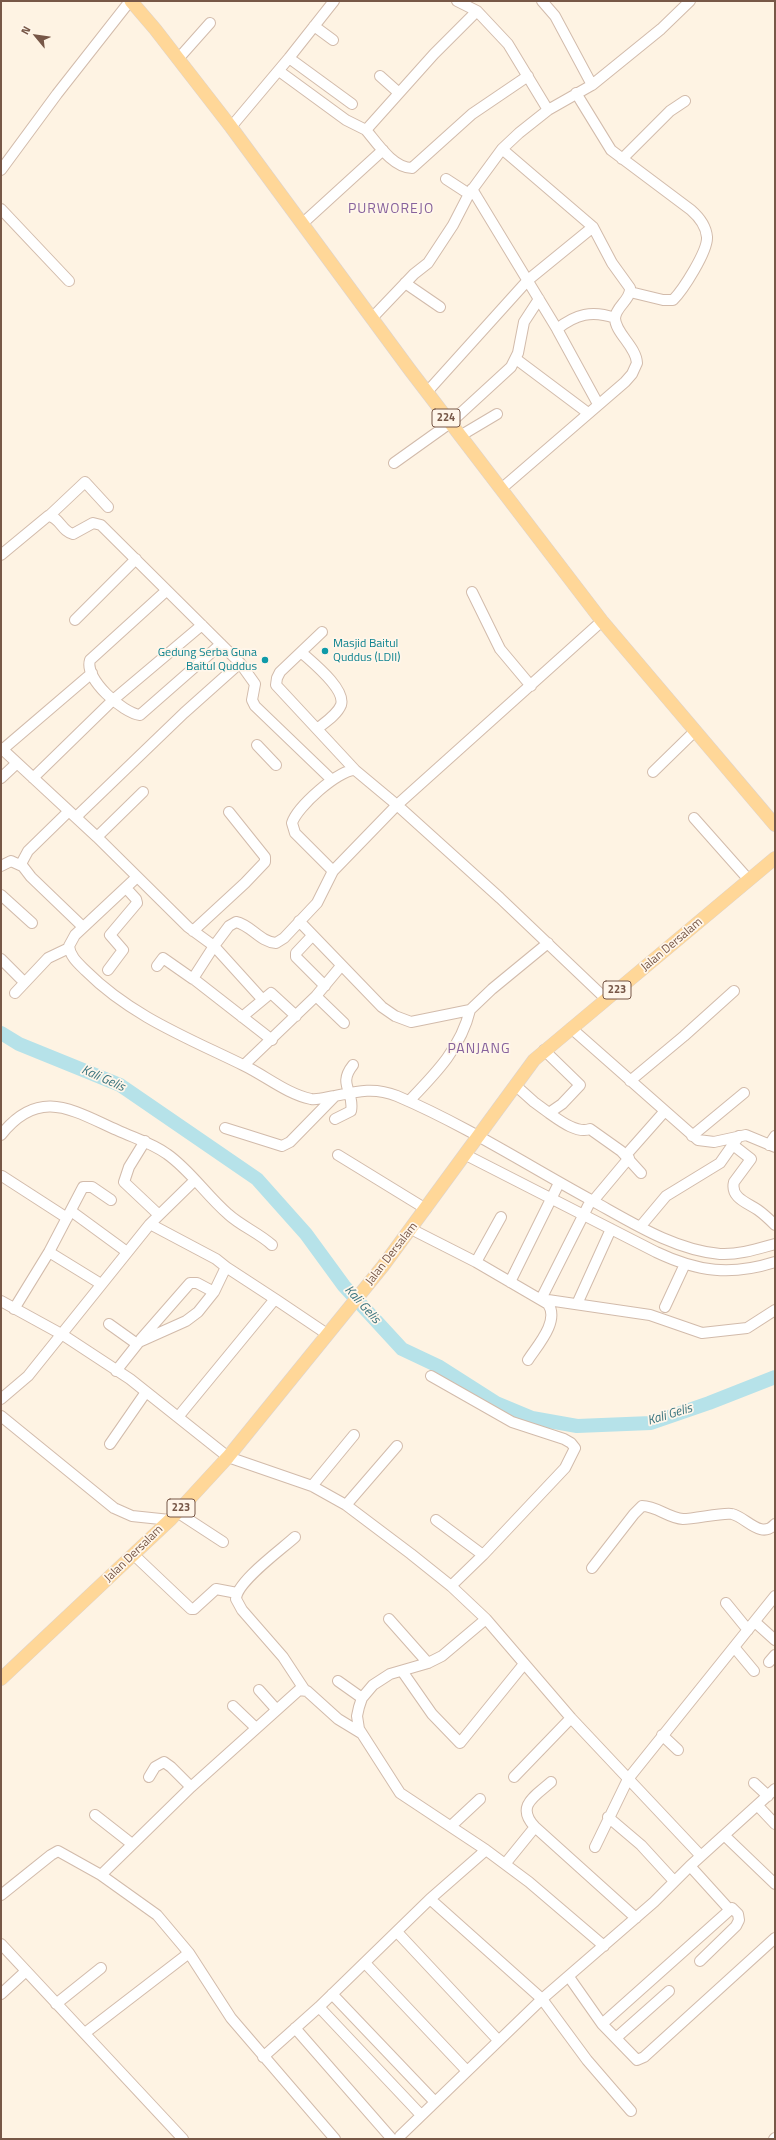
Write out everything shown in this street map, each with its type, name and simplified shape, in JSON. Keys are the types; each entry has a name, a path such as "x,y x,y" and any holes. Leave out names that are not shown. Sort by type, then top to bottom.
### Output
{"main road":[{"name":"224","path":"131,1 231,127 450,423 602,620 775,825"},
{"name":"Jalan Dersalam","path":"1,1679 134,1555 228,1457 383,1266 467,1153 515,1084 544,1050 775,858"}],"street":[{"path":"1,170 57,94 131,1"},
{"path":"231,127 289,58 334,1"},
{"path":"457,1 477,11 508,44 548,110"},
{"path":"542,1 555,16 592,85"},
{"path":"372,318 405,283 428,263 453,224 471,191 502,149 523,129 548,110 592,85 660,29 690,1"},
{"path":"366,130 434,54 477,11"},
{"path":"178,59 210,23"},
{"path":"314,26 333,40"},
{"path":"289,58 352,104"},
{"path":"278,71 346,120 366,130 382,150 403,166 408,168 414,167 449,133 472,114 528,76"},
{"path":"380,76 399,93"},
{"path":"576,93 607,145 622,159 691,210 704,225 707,237 706,246 673,300 662,300 630,292"},
{"path":"622,159 670,111 685,101"},
{"path":"501,489 625,382 637,365 636,356 617,326 615,318 630,292 629,286 612,262 593,227 502,149"},
{"path":"303,223 382,150"},
{"path":"446,179 471,191 528,280 598,404"},
{"path":"1,209 69,281"},
{"path":"427,392 528,280 593,227"},
{"path":"405,283 440,307"},
{"path":"394,463 450,423 504,374 516,359 522,325 539,299"},
{"path":"557,329 576,316 598,313 615,318"},
{"path":"516,359 588,413"},
{"path":"460,436 497,414"},
{"path":"1,555 42,519 50,516 86,482 108,507"},
{"path":"50,516 66,532 73,534 93,523 99,524 240,663 255,684 252,698 254,704 276,728 332,780"},
{"path":"75,620 136,559"},
{"path":"166,591 95,654 90,662 92,673 113,700 140,715 221,644"},
{"path":"472,592 500,649 531,686"},
{"path":"193,978 229,926 235,922 242,923 274,943 284,938 319,900 333,871 397,805 531,686 602,620"},
{"path":"33,778 113,700 202,625"},
{"path":"322,632 302,653 280,672 276,685 355,770 397,805 548,943 606,1000"},
{"path":"302,653 337,688 342,698 340,706 317,730"},
{"path":"22,866 23,858 28,851 73,814 240,663"},
{"path":"92,673 2,749 73,814 193,931 214,946 235,967 244,981 262,998"},
{"path":"653,772 695,731"},
{"path":"257,745 276,765"},
{"path":"1,778 17,763"},
{"path":"333,871 301,838 292,826 297,814 332,780 346,772 355,770"},
{"path":"97,837 143,792"},
{"path":"193,931 265,862 265,857 229,812"},
{"path":"694,818 749,880"},
{"path":"1,866 11,861 22,866 30,878 83,927"},
{"path":"137,877 83,927 72,939 69,948 73,957 88,973 116,998 132,1009 199,1045 244,1065 289,1090 307,1098 316,1099 375,1089 409,1101 478,1137 554,1191 583,1215 684,1264 704,1270 728,1271 774,1264"},
{"path":"108,970 123,950 110,935 137,903 136,899 126,888"},
{"path":"1,895 32,923"},
{"path":"299,921 382,1007 401,1020 418,1022 470,1010"},
{"path":"312,936 296,953 296,957 325,986"},
{"path":"409,1101 447,1059 461,1036 470,1010 492,989 548,943"},
{"path":"15,993 24,982 52,955 69,948"},
{"path":"156,966 163,958 193,978 272,1040"},
{"path":"1,959 24,982"},
{"path":"244,1065 272,1040 316,996 341,966"},
{"path":"630,1081 684,1036 734,991"},
{"path":"242,1017 262,998 271,993 296,1016"},
{"path":"316,996 344,1023"},
{"path":"571,1028 692,1136 709,1142 739,1136 748,1136 772,1146 775,1136"},
{"path":"544,1050 580,1085 562,1104 549,1113"},
{"path":"335,1119 351,1111 345,1077 353,1065"},
{"path":"515,1084 534,1102 549,1113 576,1128 585,1130 590,1129 627,1157 641,1173"},
{"path":"692,1136 744,1093"},
{"path":"225,1128 282,1146 290,1142 335,1096"},
{"path":"1,1135 21,1115 31,1109 45,1106 60,1107 90,1117 145,1141 167,1154 195,1180 226,1213 272,1245"},
{"path":"541,1299 583,1215 592,1201 664,1112"},
{"path":"640,1227 666,1196 717,1166 739,1136"},
{"path":"145,1141 129,1167 124,1182 159,1215"},
{"path":"733,1145 751,1159 734,1182 736,1195 743,1202 765,1215 775,1225"},
{"path":"467,1153 554,1191 592,1201 640,1227 689,1247 721,1254 743,1252 775,1244"},
{"path":"338,1155 426,1209"},
{"path":"2,1176 69,1214 127,1252"},
{"path":"1,1399 24,1380 63,1335 101,1284 150,1224 195,1180"},
{"path":"14,1309 49,1252 81,1189 85,1186 92,1187 111,1200"},
{"path":"510,1282 554,1191"},
{"path":"476,1262 501,1217"},
{"path":"150,1224 216,1259 327,1334"},
{"path":"411,1229 476,1262 541,1299 550,1308 551,1321 528,1360"},
{"path":"577,1304 611,1229"},
{"path":"665,1307 684,1264 689,1247"},
{"path":"49,1252 101,1284"},
{"path":"138,1343 186,1321 198,1312 214,1292 226,1267"},
{"path":"116,1370 190,1283 197,1283 214,1292"},
{"path":"178,1417 275,1299"},
{"path":"541,1299 650,1315 702,1333 747,1328 775,1310"},
{"path":"1,1301 63,1335 116,1370 228,1457 312,1486 346,1505 451,1586 486,1619 571,1718 701,1856"},
{"path":"109,1324 138,1343"},
{"path":"431,1376 512,1422 564,1439 571,1443 575,1448 565,1468 483,1555 451,1586"},
{"path":"110,1444 146,1392"},
{"path":"1,1416 114,1508 132,1516 173,1516 223,1542"},
{"path":"312,1486 354,1436"},
{"path":"346,1505 397,1446"},
{"path":"592,1568 634,1514 642,1506 653,1508 678,1518 706,1518 730,1513 762,1529 770,1529 775,1524"},
{"path":"436,1520 483,1555"},
{"path":"295,1537 248,1580 237,1593 236,1599 238,1605 283,1657 304,1689 338,1719 361,1733"},
{"path":"134,1555 191,1609 194,1609 216,1589 237,1593"},
{"path":"595,1846 628,1779 775,1596"},
{"path":"726,1603 751,1626 775,1640"},
{"path":"389,1619 428,1663"},
{"path":"486,1619 453,1648 428,1663 383,1677 373,1685 362,1698 357,1716 357,1723 361,1733 400,1793 424,1810 451,1826 505,1864 604,1946"},
{"path":"734,1647 754,1671"},
{"path":"402,1671 432,1714 460,1743 524,1664"},
{"path":"338,1681 362,1698"},
{"path":"101,1875 191,1787 276,1709 296,1692 304,1689"},
{"path":"259,1690 276,1709"},
{"path":"232,1706 256,1728"},
{"path":"514,1777 571,1718"},
{"path":"662,1735 678,1750"},
{"path":"149,1777 155,1767 164,1762 191,1787"},
{"path":"551,1782 536,1795 527,1806 526,1816 535,1828 636,1918"},
{"path":"396,2138 422,2115 542,1999 636,1918 690,1866 726,1836 772,1793 754,1783"},
{"path":"451,1826 480,1799"},
{"path":"758,1806 775,1824"},
{"path":"95,1815 132,1844"},
{"path":"608,1817 641,1845 674,1881"},
{"path":"505,1864 535,1828"},
{"path":"726,1836 775,1884"},
{"path":"263,2057 319,2007 398,1932 430,1899 486,1850"},
{"path":"1,1894 56,1852 66,1854 101,1875 157,1915 189,1953 231,2018 335,2139"},
{"path":"690,1866 729,1909 735,1910 739,1920 736,1926 700,1961"},
{"path":"430,1899 542,1999 587,2060 631,2111"},
{"path":"602,2024 729,1909"},
{"path":"398,1932 498,2040"},
{"path":"569,1977 602,2024 637,2060 644,2057 775,1938"},
{"path":"1,1944 56,2004 85,2032 183,2139"},
{"path":"85,2032 189,1953"},
{"path":"365,1963 467,2071"},
{"path":"56,2004 101,1968"},
{"path":"1,1994 26,1971"},
{"path":"616,2038 668,1991"},
{"path":"332,1994 435,2102"},
{"path":"319,2007 422,2115"},
{"path":"295,2028 396,2138 411,2139"}],"waterway":[{"name":"Kali Gelis","path":"1,1033 19,1044 120,1085 257,1179 306,1234 344,1286 402,1349 438,1366 496,1403 532,1418 577,1426 651,1423 709,1403 775,1377"}],"place":[{"name":"Masjid Baitul Quddus (LDII)","path":"325,651"},
{"name":"Gedung Serba Guna Baitul Quddus","path":"265,660"}],"district":[{"name":"PURWOREJO","path":"391,210"},
{"name":"PANJANG","path":"479,1050"}]}
